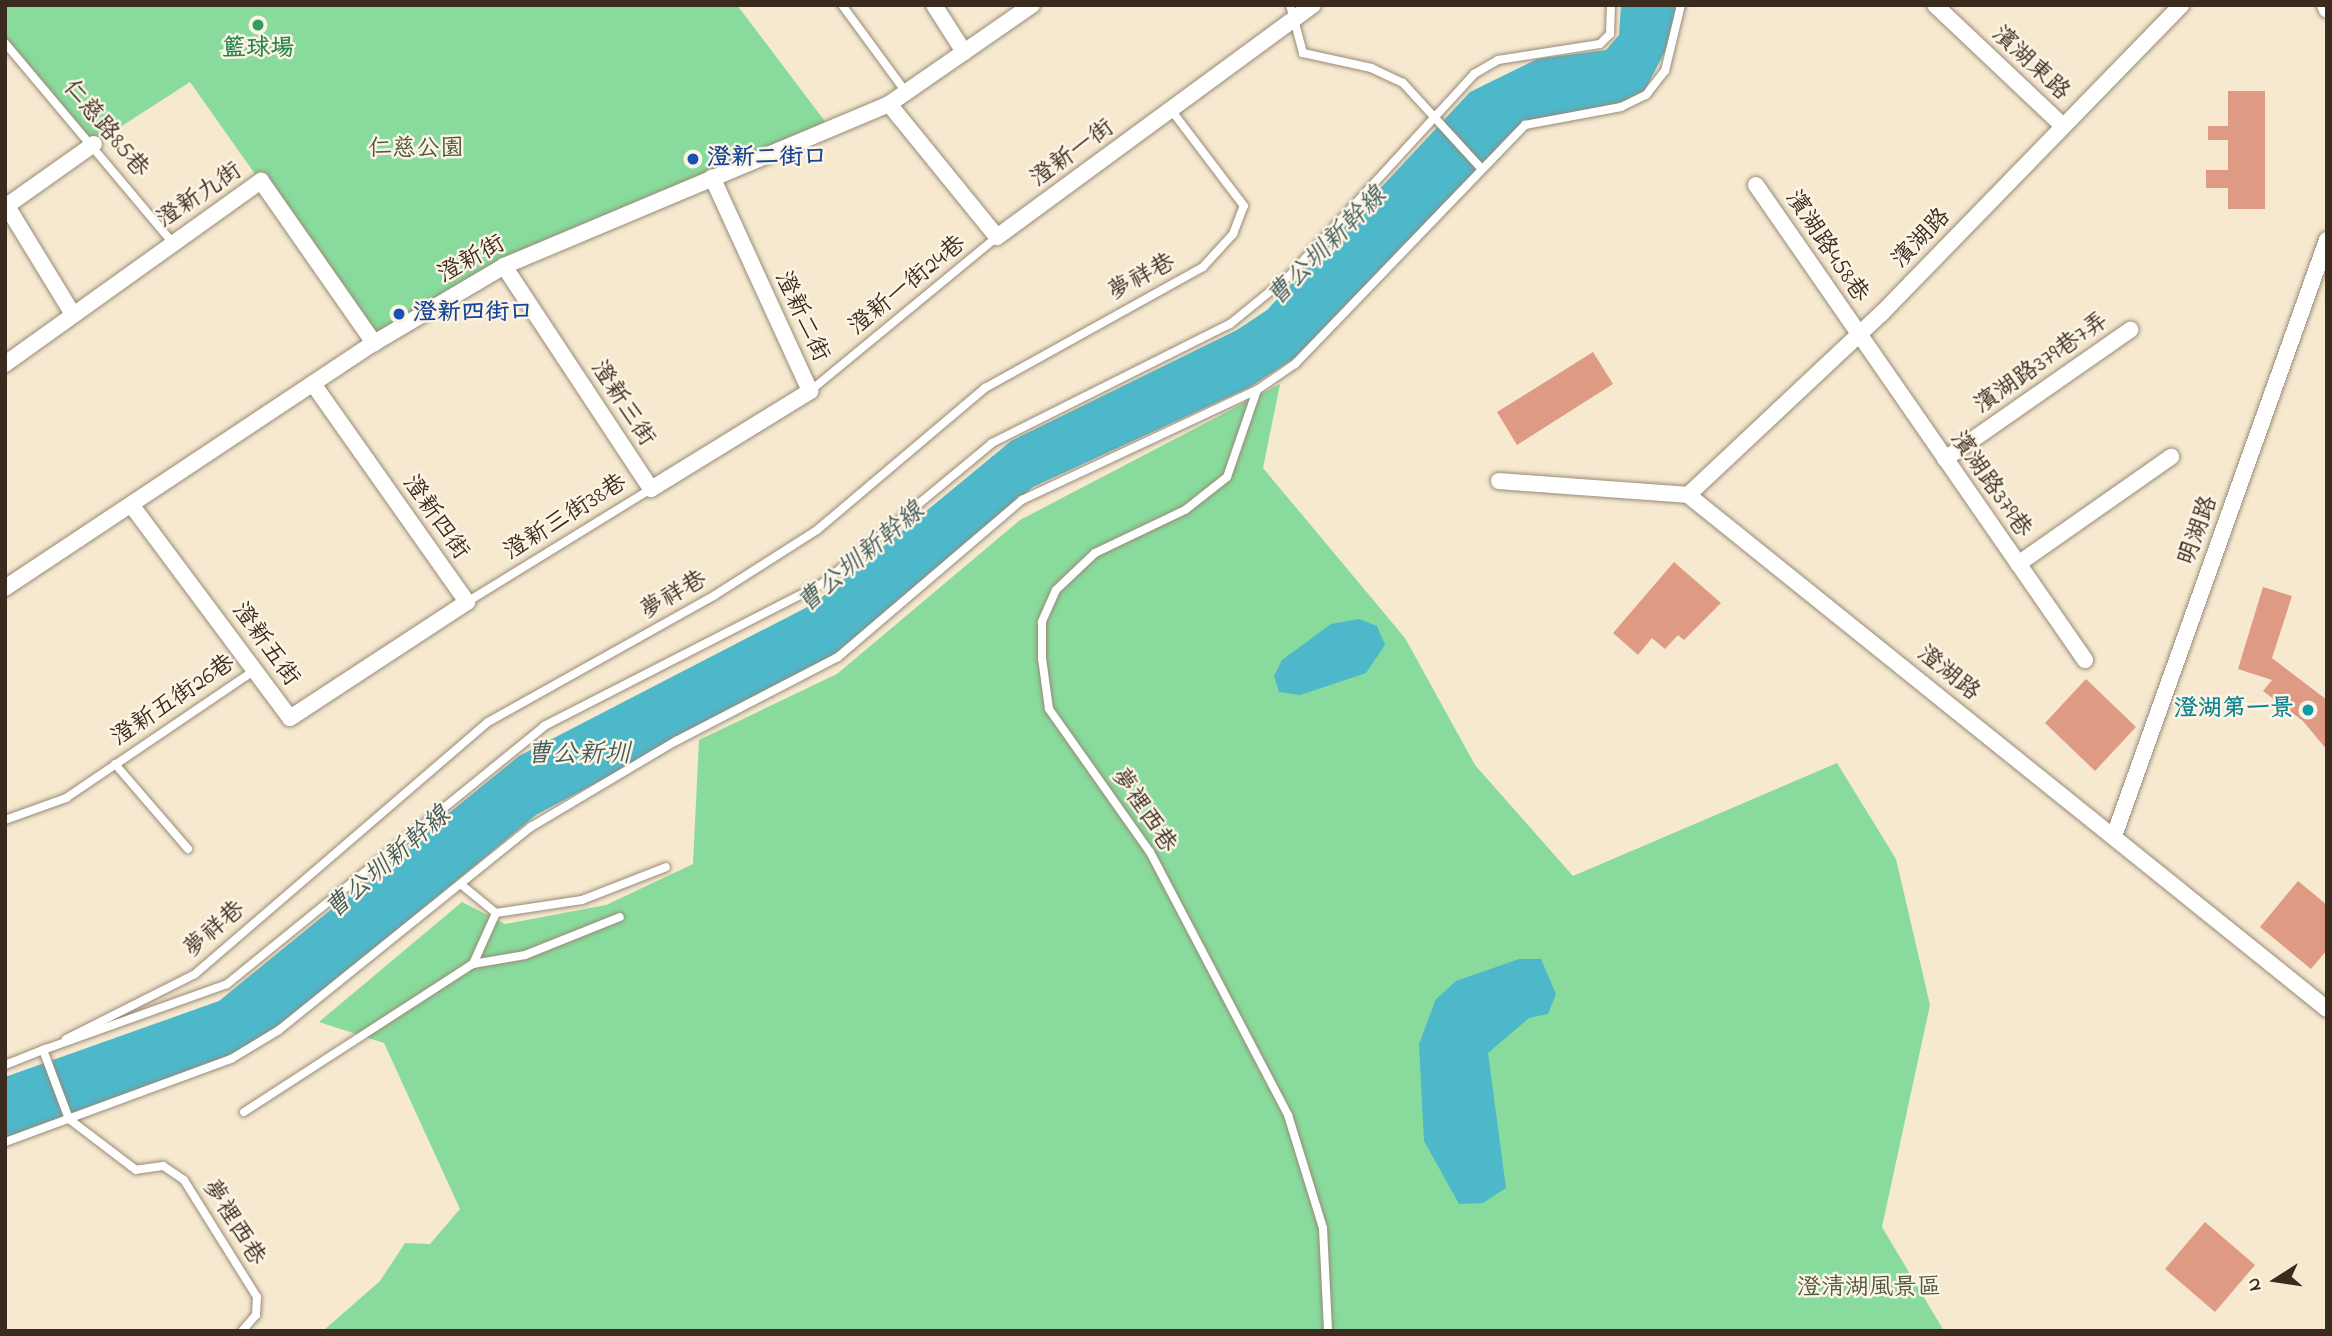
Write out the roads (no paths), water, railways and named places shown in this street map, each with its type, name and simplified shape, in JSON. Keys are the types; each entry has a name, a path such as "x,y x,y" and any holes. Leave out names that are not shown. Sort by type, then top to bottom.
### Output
{"street":[{"path":"934,5 964,51"},
{"name":"澄新街","path":"5,588 374,343 504,266 888,104 1032,5"},
{"name":"澄新一街","path":"997,237 1313,5"},
{"name":"濱湖東路","path":"1935,5 2063,126"},
{"name":"濱湖路","path":"1688,495 1858,335 2181,5"},
{"path":"2325,5 2327,10"},
{"path":"888,104 997,237"},
{"path":"71,311 6,205 94,144"},
{"name":"澄新二街","path":"650,489 810,391 712,177"},
{"name":"澄新九街","path":"5,364 71,311 261,181 374,343"},
{"name":"濱湖路458巷","path":"1756,186 1858,335"},
{"name":"明湖路","path":"2114,836 2327,240"},
{"name":"澄新三街","path":"504,266 650,489"},
{"name":"濱湖路379巷7弄","path":"1945,459 2130,330"},
{"name":"濱湖路379巷","path":"1858,335 2085,660"},
{"name":"澄新四街","path":"313,384 467,602"},
{"path":"2018,564 2171,457"},
{"path":"1499,481 1688,495"},
{"name":"澄湖路","path":"1688,495 2327,1009"},
{"name":"澄新五街","path":"132,506 290,718 467,602"}],"lane":[{"path":"842,5 906,92"},
{"path":"1290,5 1291,23 1303,53 1371,68 1403,83 1482,168"},
{"path":"69,1119 43,1050 183,1005 227,984 544,726 823,583 992,443 1230,324 1290,275 1432,117 1498,60 1600,44 1610,34 1611,5"},
{"path":"5,1142 231,1059 279,1030 562,807 838,657 1022,500 1257,390 1295,364 1525,125 1621,107 1646,95 1665,71 1681,5"},
{"name":"仁慈路85巷","path":"5,43 94,144 172,242"},
{"name":"夢祥巷","path":"5,1065 43,1050 195,974 488,722 727,588 817,530 985,388 1203,267 1233,234 1244,206 1171,110"},
{"name":"澄新一街24巷","path":"810,391 997,237"},
{"name":"夢裡西巷","path":"1257,390 1227,477 1185,510 1096,553 1056,590 1042,622 1042,658 1049,709 1150,852 1288,1115 1323,1228 1328,1331"},
{"name":"澄新三街38巷","path":"467,602 650,489"},
{"name":"澄新五街26巷","path":"5,820 66,798 255,670"},
{"path":"116,764 188,849"},
{"path":"463,886 496,913 582,900 666,867"},
{"path":"473,964 496,913"},
{"path":"244,1112 473,964 526,955 620,917"},
{"name":"夢裡西巷","path":"69,1119 136,1170 163,1166 184,1180 257,1297 256,1315 242,1331"}],"water":[{"name":"曹公新圳","path":"1621,5 1676,5 1674,34 1645,90 1622,102 1520,125 1296,357 1250,387 1033,487 838,653 536,815 278,1028 231,1055 5,1138 5,1077 219,1001 519,756 815,603 1011,441 1237,330 1267,310 1470,92 1537,59 1606,50 1619,35"},
{"path":"1359,619 1377,626 1385,645 1366,673 1300,695 1279,692 1274,676 1282,660 1331,624"},
{"path":"1519,959 1541,959 1556,994 1548,1014 1529,1018 1488,1053 1506,1188 1483,1203 1459,1204 1424,1141 1419,1044 1436,999 1456,981"}],"place":[{"name":"籃球場","path":"258,25"},
{"name":"澄新二街口","path":"693,159"},
{"name":"澄新四街口","path":"399,314"},
{"name":"澄湖第一景","path":"2308,710"}],"park label":[{"name":"仁慈公園","path":"416,150"},
{"name":"澄清湖風景區","path":"1869,1289"}],"water label":[{"name":"曹公圳新幹線","path":"1328,248"},
{"name":"曹公圳新幹線","path":"862,559"},
{"name":"曹公圳新幹線","path":"389,864"}]}
